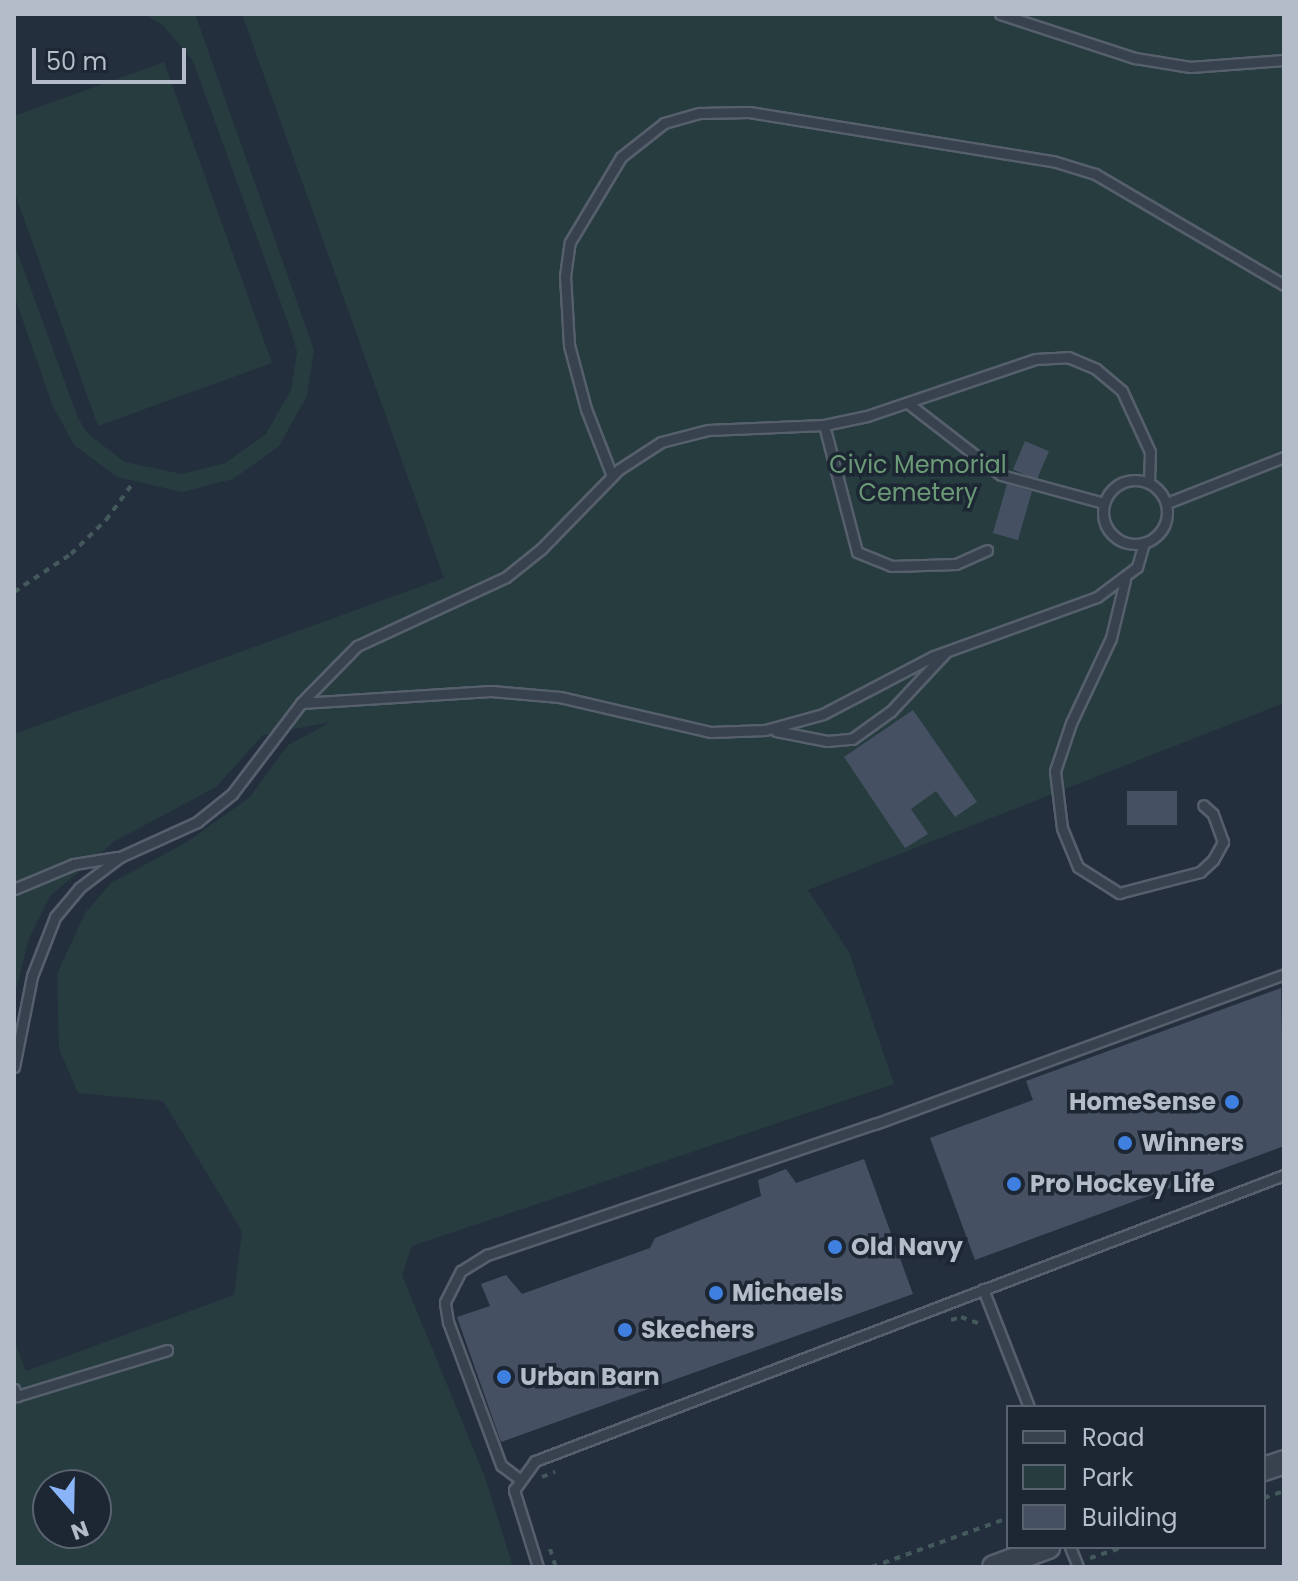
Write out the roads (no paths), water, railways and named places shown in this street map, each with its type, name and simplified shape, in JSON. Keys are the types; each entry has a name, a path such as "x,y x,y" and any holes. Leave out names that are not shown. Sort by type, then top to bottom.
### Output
{"street":[{"path":"994,1567 1043,1549"}],"lane":[{"path":"1000,14 1135,58 1190,67 1284,60"},
{"path":"612,476 586,409 569,345 565,276 570,242 606,175 621,157 664,123 688,116 719,109 749,112 1053,161 1095,174 1284,285"},
{"path":"14,1067 32,976 55,917 79,888 120,857 197,822 232,794 301,703 357,646 506,577 541,549 612,476 677,436 824,425 909,404 1035,359 1068,357 1096,369 1122,391 1150,452 1149,482 1167,503 1164,528 1144,543 1137,567 1125,580 1097,597 947,651 823,714 765,730"},
{"path":"909,404 1001,475 1104,503"},
{"path":"824,425 857,552 891,566 956,564 987,550"},
{"path":"1167,503 1284,457"},
{"path":"1144,543 1125,543 1112,535 1104,522 1104,503 1124,481 1149,482"},
{"path":"1125,580 1111,638 1071,723 1055,771 1062,828 1078,867 1119,893 1200,872 1213,860 1223,842 1213,814 1203,805"},
{"path":"301,703 491,691 560,697 711,732 765,730 842,742 852,739 891,711 947,651"},
{"path":"14,889 74,864 120,857"},
{"path":"518,1478 501,1465 448,1322 445,1302 461,1271 487,1255 875,1124 1284,974"},
{"path":"538,1567 516,1506 518,1478 535,1461 1284,1175"},
{"path":"983,1289 1028,1405"},
{"path":"14,1389 17,1396 167,1350"}],"place":[{"name":"HomeSense","path":"1232,1102"},
{"name":"Winners","path":"1125,1143"},
{"name":"Pro Hockey Life","path":"1014,1184"},
{"name":"Old Navy","path":"835,1247"},
{"name":"Michaels","path":"716,1293"},
{"name":"Skechers","path":"625,1330"},
{"name":"Urban Barn","path":"504,1377"}],"park label":[{"name":"Civic Memorial Cemetery","path":"918,479"}]}
